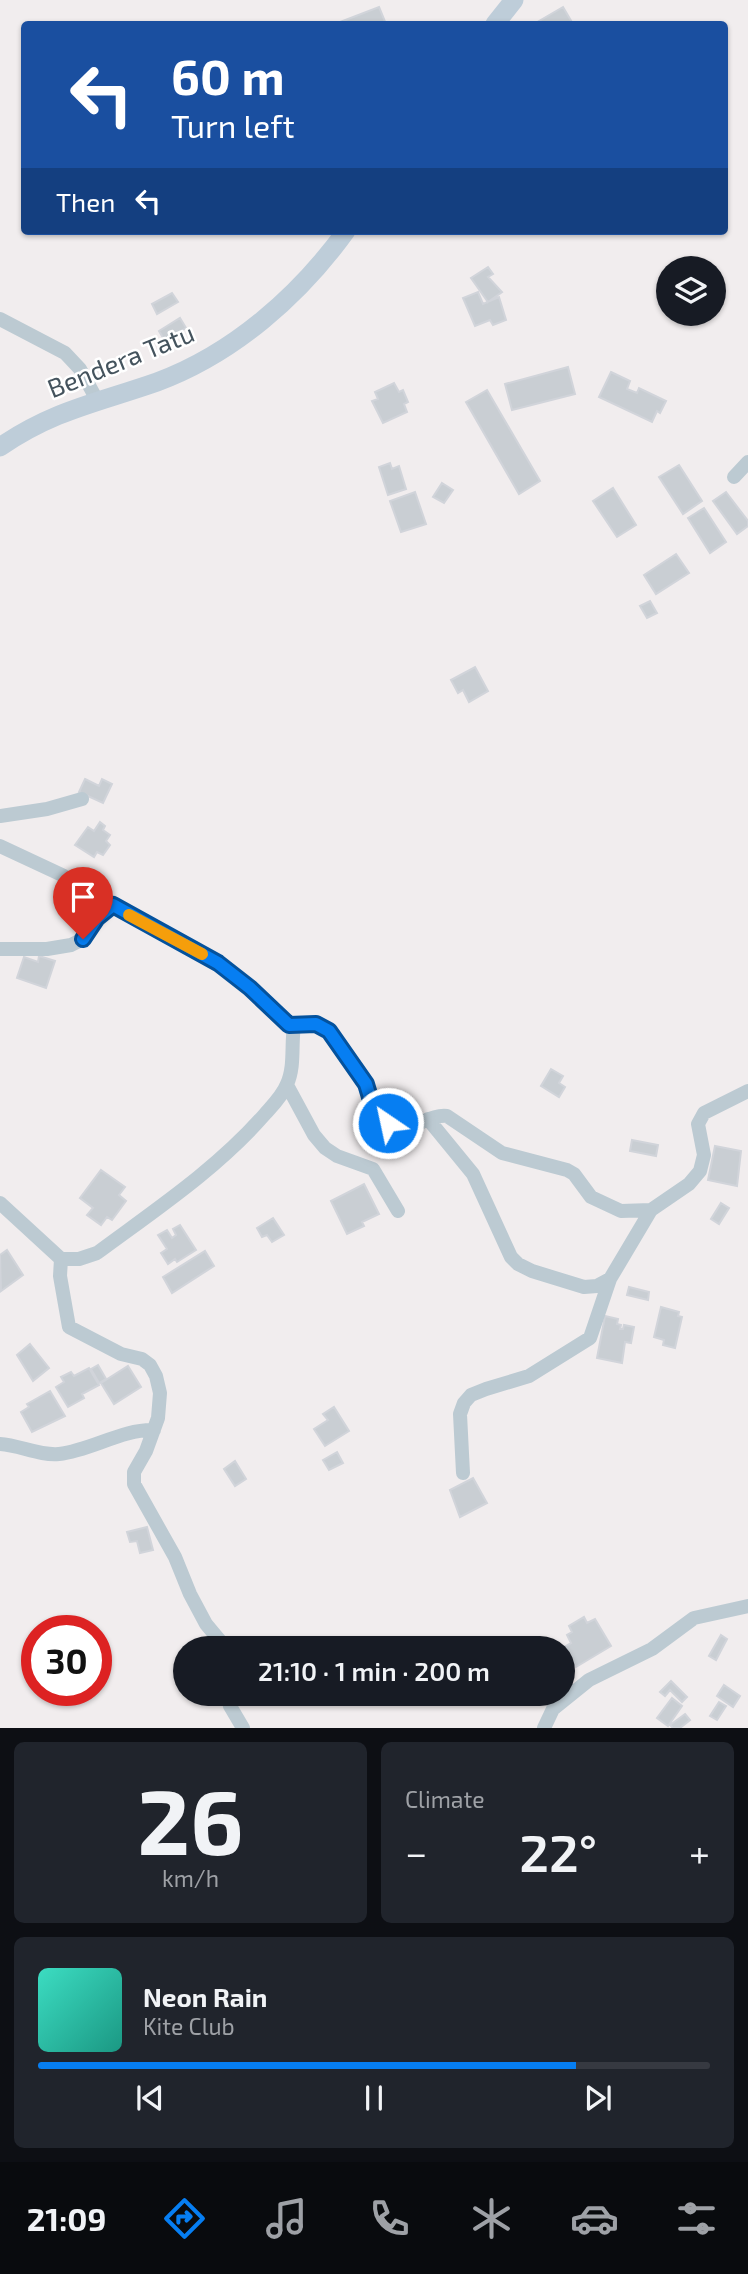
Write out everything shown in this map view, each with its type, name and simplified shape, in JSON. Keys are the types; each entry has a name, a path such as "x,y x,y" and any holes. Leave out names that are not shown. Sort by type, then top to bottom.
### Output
{"main road":[{"path":"497,21 514,0"},
{"name":"Bendera Tatu","path":"0,447 29,427 65,410 159,381 214,354 266,318 319,268 343,235"}],"street":[{"path":"0,319 65,353 80,369 97,400"},
{"path":"734,477 748,462"},
{"path":"0,816 47,809 82,799"},
{"path":"0,846 62,875 218,963 293,1026 316,1024 329,1031 366,1084 372,1104 388,1123 405,1126 439,1115 447,1116 502,1153 567,1170 574,1174 591,1197 621,1211 651,1210"},
{"path":"0,949 47,949 71,945 83,939 97,918 113,905"},
{"path":"0,1203 61,1259 79,1259 97,1253 193,1182 243,1140 287,1085 291,1072 290,1045 293,1026"},
{"path":"287,1085 314,1135 337,1156 373,1169 398,1211"},
{"path":"463,1473 460,1414 464,1403 471,1395 486,1388 529,1376 590,1338 610,1279 651,1210 689,1184 700,1171 704,1154 698,1124 704,1113 748,1091"},
{"path":"428,1119 473,1174 498,1234 518,1264 584,1287 597,1286 610,1279"},
{"path":"61,1259 60,1276 69,1327 75,1333 121,1354 142,1359 150,1365 160,1393 154,1430 134,1472 134,1484 175,1557 206,1625 216,1636"},
{"path":"0,1444 55,1454 98,1446 142,1430 154,1430"},
{"path":"544,1728 553,1709 589,1680 652,1649 694,1618 748,1606"},
{"path":"230,1706 243,1728"}],"building":[{"path":"379,7 385,21 343,21"},
{"path":"563,7 571,21 539,21"},
{"path":"488,267 493,274 488,277 502,292 488,302 471,278"},
{"path":"478,292 483,304 499,297 506,320 493,325 490,320 475,326 463,298"},
{"path":"172,293 178,302 157,314 152,304"},
{"path":"180,318 186,328 165,341 159,331"},
{"path":"568,367 575,394 512,410 505,384"},
{"path":"611,372 630,381 627,389 637,393 639,388 666,401 652,422 599,397"},
{"path":"394,383 399,392 403,390 408,402 404,404 407,412 383,423 372,401 378,399 375,392"},
{"path":"487,390 540,481 519,494 466,402"},
{"path":"390,463 392,469 399,466 406,489 388,495 379,467"},
{"path":"679,465 702,501 683,514 659,477"},
{"path":"442,483 453,490 444,503 433,497"},
{"path":"613,488 636,525 617,537 593,501"},
{"path":"415,492 426,524 401,532 390,501"},
{"path":"726,492 748,521 748,526 737,534 713,501"},
{"path":"704,508 726,542 710,553 688,518"},
{"path":"676,554 689,573 656,594 644,575"},
{"path":"650,601 657,613 647,618 640,606"},
{"path":"475,667 488,691 469,702 463,690 458,693 451,680"},
{"path":"85,779 99,786 102,779 112,784 103,803 79,792"},
{"path":"100,822 105,826 103,830 110,835 106,841 110,845 103,855 97,852 94,857 75,845 88,827 94,831"},
{"path":"39,956 55,961 46,988 17,978 24,957 38,962"},
{"path":"551,1069 563,1076 559,1083 565,1087 559,1097 541,1086"},
{"path":"632,1140 658,1145 656,1156 630,1151"},
{"path":"715,1146 741,1151 737,1186 708,1180"},
{"path":"101,1170 125,1187 119,1195 126,1201 112,1220 107,1217 101,1225 87,1215 93,1208 80,1198"},
{"path":"364,1184 379,1214 362,1222 364,1226 347,1234 331,1201"},
{"path":"721,1203 729,1208 719,1224 711,1219"},
{"path":"273,1218 284,1235 272,1242 267,1235 262,1237 257,1228"},
{"path":"180,1225 196,1250 177,1262 175,1259 168,1264 161,1253 167,1249 158,1235 167,1230 172,1238 176,1235 173,1229"},
{"path":"7,1250 23,1275 1,1291 0,1255"},
{"path":"205,1251 214,1266 172,1293 163,1277"},
{"path":"629,1287 649,1292 648,1300 627,1295"},
{"path":"661,1307 679,1312 678,1316 682,1317 675,1348 663,1345 664,1340 654,1337"},
{"path":"605,1316 618,1319 620,1329 623,1329 624,1325 634,1327 631,1343 625,1342 622,1363 597,1358"},
{"path":"30,1344 49,1368 33,1381 17,1355"},
{"path":"98,1365 106,1379 99,1383 91,1369"},
{"path":"128,1366 141,1387 114,1404 101,1383"},
{"path":"89,1368 99,1385 82,1394 84,1398 68,1407 56,1387 64,1382 61,1377 71,1372 74,1376"},
{"path":"50,1391 65,1416 32,1432 21,1412 29,1407 27,1404"},
{"path":"334,1407 349,1431 325,1446 314,1429 328,1420 323,1414"},
{"path":"337,1452 343,1463 329,1470 323,1460"},
{"path":"235,1461 246,1479 235,1486 224,1469"},
{"path":"473,1478 487,1503 460,1517 450,1490"},
{"path":"147,1527 153,1550 140,1553 137,1541 130,1542 127,1532"},
{"path":"584,1617 587,1623 595,1619 611,1646 576,1667 575,1636 568,1636 572,1632 569,1626"},
{"path":"721,1635 727,1639 716,1660 709,1656"},
{"path":"671,1681 687,1697 682,1702 670,1690 665,1696 660,1692"},
{"path":"724,1685 740,1696 733,1707 717,1696"},
{"path":"672,1698 682,1706 668,1726 657,1718"},
{"path":"719,1702 726,1706 717,1720 710,1716"},
{"path":"685,1714 690,1720 680,1728 670,1725"}],"slow traffic":[{"path":"129,915 202,954"}],"route":[{"path":"83,939 97,918 113,905 218,963 250,988 289,1025 316,1024 329,1031 366,1084 372,1104 388,1123"}]}
